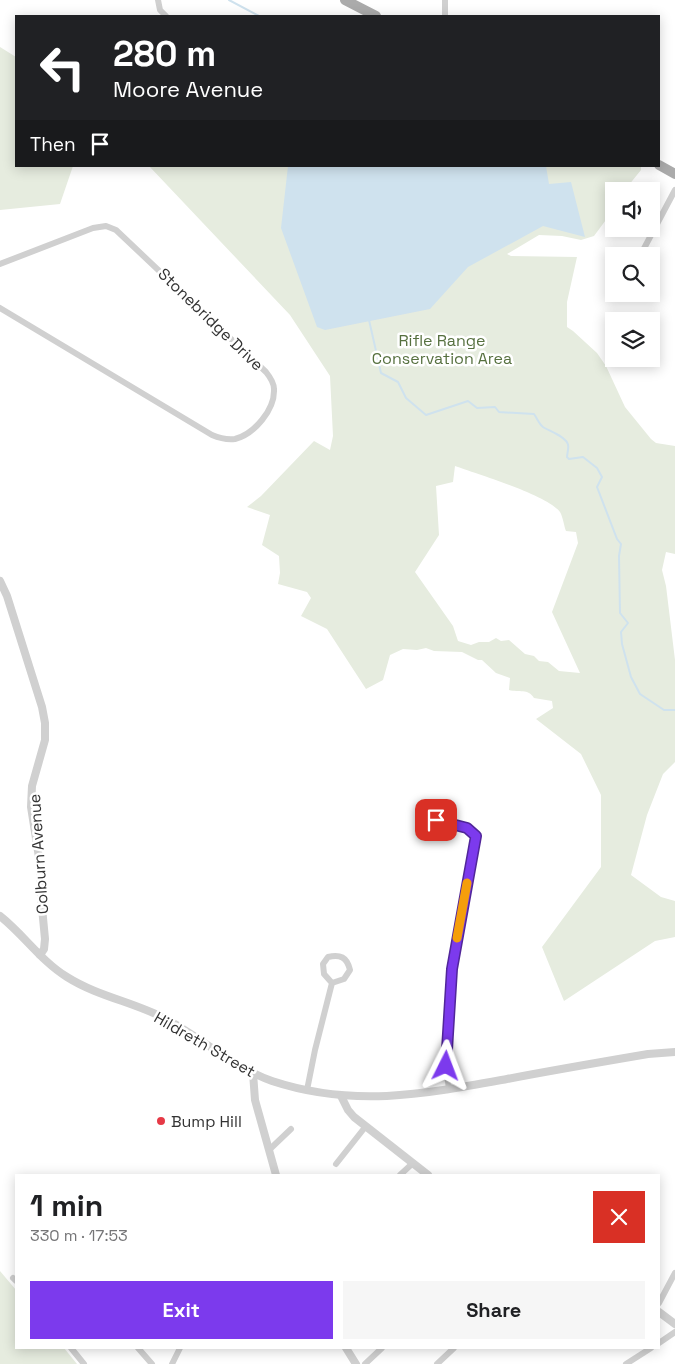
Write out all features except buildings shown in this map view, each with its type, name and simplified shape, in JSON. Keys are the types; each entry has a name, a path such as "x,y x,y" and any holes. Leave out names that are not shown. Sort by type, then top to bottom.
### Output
{"main road":[{"path":"345,0 374,15"},
{"path":"660,166 675,174"}],"street":[{"path":"158,0 160,10 165,15"},
{"path":"445,0 445,15"},
{"path":"645,247 675,190"},
{"name":"Stonebridge Drive","path":"0,264 93,228 106,226 116,230 266,372 274,388 270,407 265,416 251,431 235,439 219,438 0,308"},
{"name":"Colburn Avenue","path":"0,581 10,605 42,707 45,723 45,740 32,786 31,807 40,864 45,939 44,949 40,955"},
{"path":"436,820 467,828 476,836 452,969 446,1066 449,1089"},
{"name":"Hildreth Street","path":"0,916 40,955 66,976 80,984 140,1007 165,1019 228,1060 253,1073 271,1081 307,1090 341,1096 369,1098 402,1096 648,1054 675,1052"},
{"path":"339,955 345,959 350,970 344,979 332,983 324,974 323,964 328,957 339,955"},
{"path":"307,1090 332,983"},
{"path":"253,1073 255,1100 276,1174"},
{"path":"341,1096 348,1110 427,1174"},
{"path":"336,1164 366,1126"},
{"path":"270,1150 291,1129"},
{"path":"401,1174 413,1163"},
{"path":"660,1301 675,1273"},
{"path":"660,1313 675,1324"},
{"path":"660,1342 675,1332"},
{"path":"72,1349 84,1364"},
{"path":"139,1349 152,1364"},
{"path":"172,1364 180,1349"},
{"path":"347,1349 356,1364"},
{"path":"365,1364 381,1349"},
{"path":"437,1364 453,1349"},
{"path":"626,1364 649,1349"}],"green space":[{"path":"0,47 15,56 15,167 73,167 60,204 0,210"},
{"name":"Rifle Range Conservation Area","path":"150,167 641,167 641,170 631,182 605,182 605,221 594,236 581,240 562,236 539,235 507,254 511,256 577,257 567,302 567,327 597,353 606,367 625,407 651,439 656,443 675,446 675,554 666,552 662,570 666,586 675,660 675,762 663,774 647,815 631,875 661,897 675,901 675,937 655,941 564,1001 542,947 601,867 601,795 581,754 536,719 553,708 552,701 534,698 526,692 509,690 510,678 496,673 482,660 462,652 434,651 426,648 417,650 403,649 390,655 383,680 366,689 327,629 301,616 311,598 307,592 278,584 280,573 279,556 262,545 270,515 247,507 261,496 314,441 330,450 333,436 330,376 290,315","holes":["455,466 527,492 553,505 560,512 566,531 576,532 578,543 552,612 580,673 559,671 548,662 539,661 534,656 525,654 509,640 501,641 496,638 489,642 479,642 471,645 458,641 453,626 415,572 439,535 436,486 453,482"]},
{"path":"0,1271 15,1289 15,1349 65,1349 77,1364 0,1364"}],"water":[{"path":"288,167 546,167 549,184 571,182 585,237 543,226 468,267 430,309 325,330 317,327 281,228"}],"waterway":[{"path":"229,0 257,15"},
{"path":"369,320 381,373 398,382 406,398 426,415 468,401 477,408 495,407 499,412 534,414 543,427 565,439 568,445 567,457 569,459 583,457 597,468 602,477 597,487 617,539 621,544 619,556 620,613 628,623 621,632 622,644 631,677 640,694 664,710 675,710"}],"slow traffic":[{"path":"457,938 467,883"}],"place":[{"name":"Bump Hill","path":"161,1121"}],"route":[{"path":"436,820 467,828 476,836 452,969 446,1066"}]}
